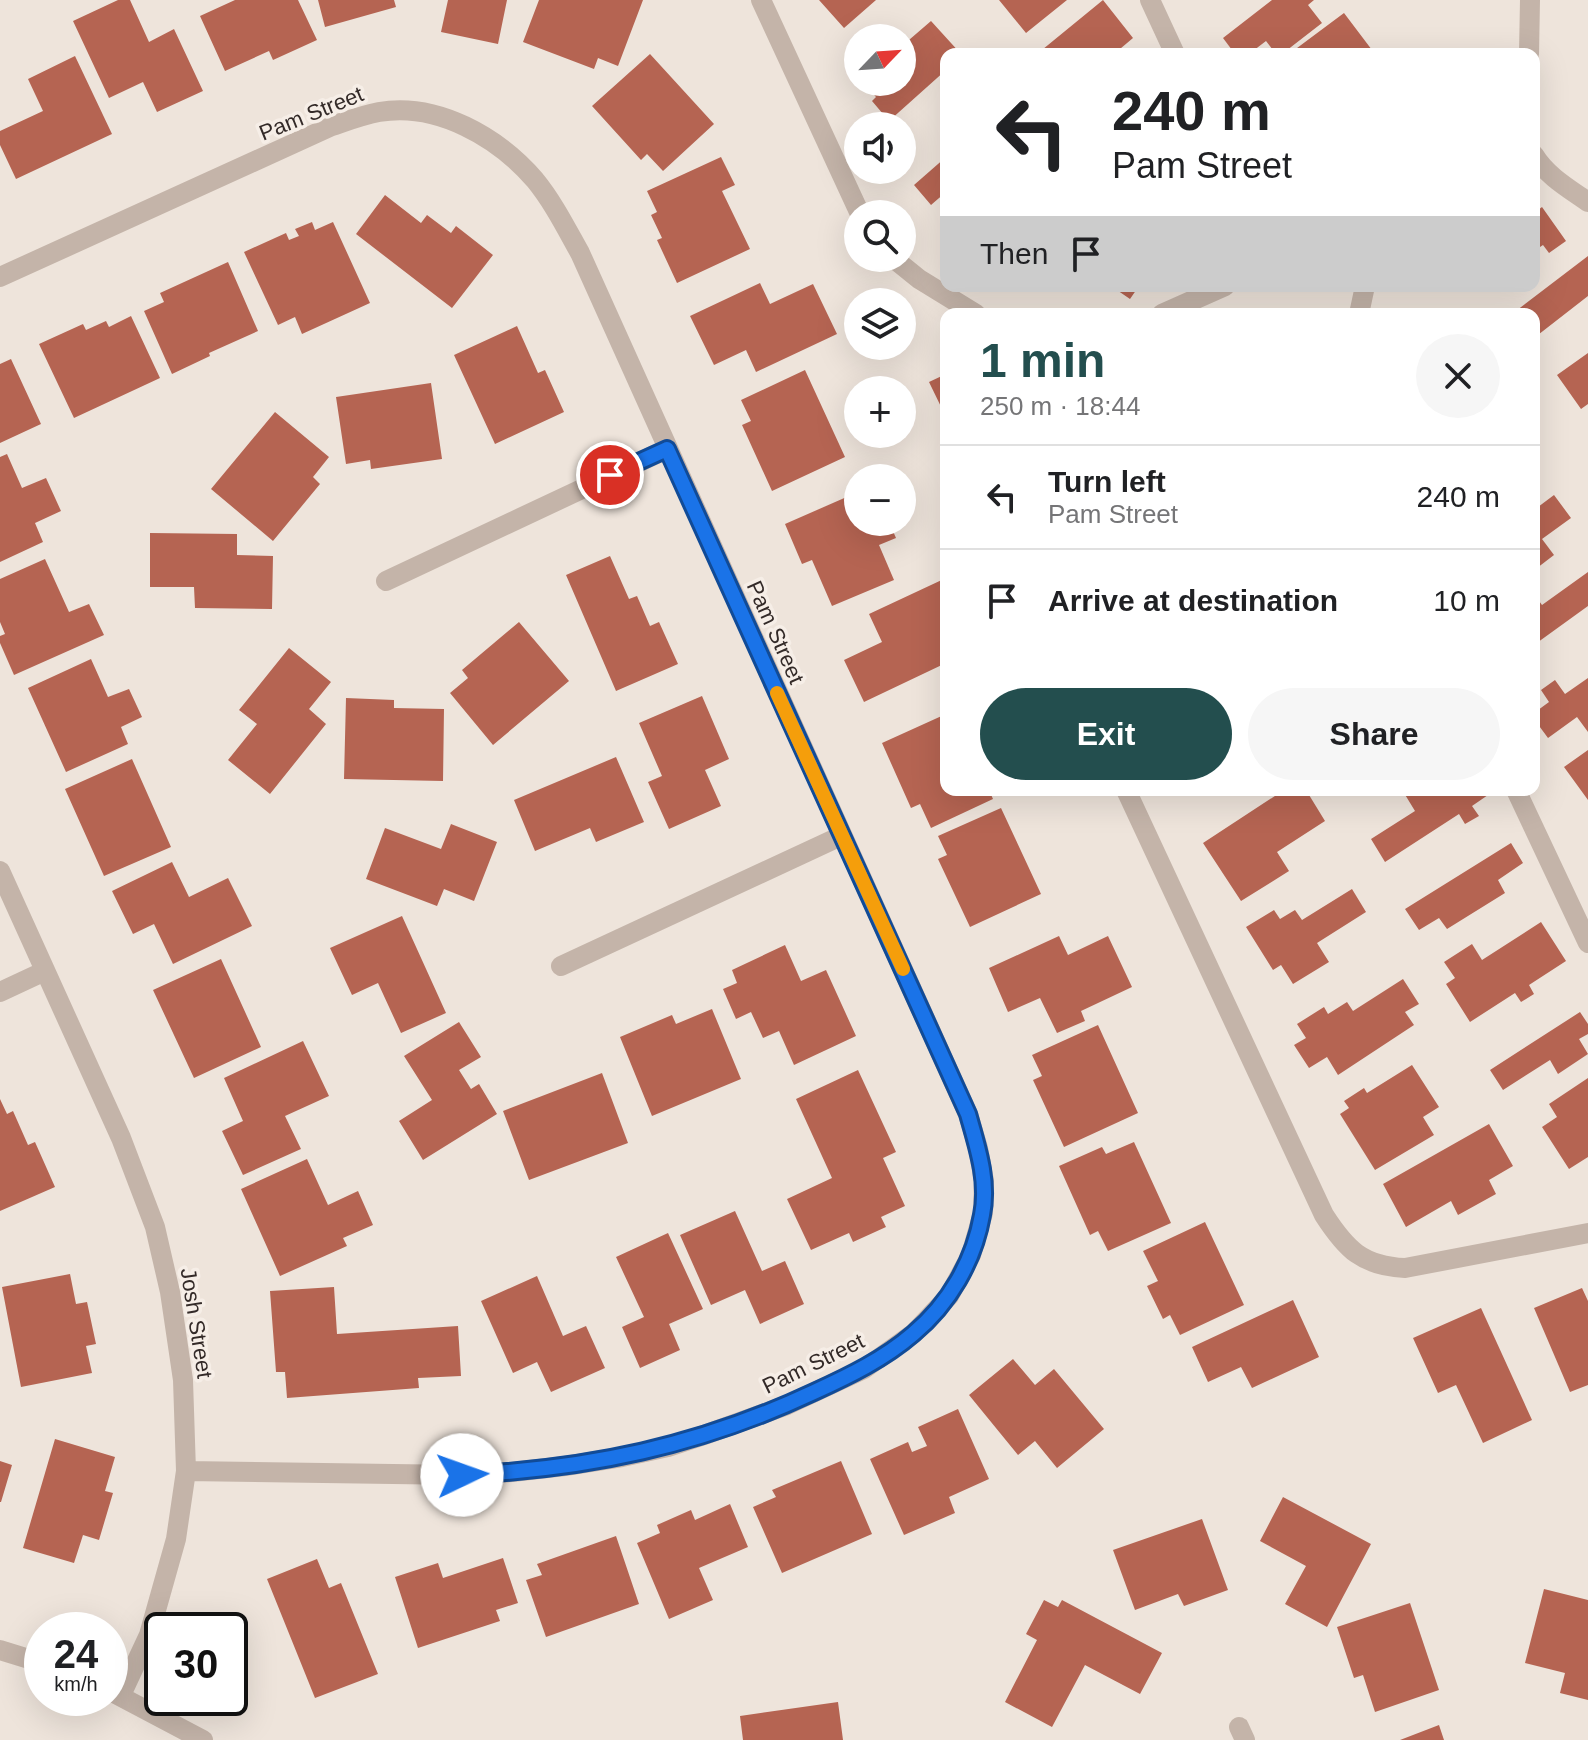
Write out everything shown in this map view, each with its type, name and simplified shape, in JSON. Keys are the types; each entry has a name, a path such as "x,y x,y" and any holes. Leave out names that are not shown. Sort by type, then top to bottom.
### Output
{"street":[{"path":"761,0 854,200"},
{"path":"1150,0 1172,48"},
{"path":"1530,0 1530,48"},
{"name":"Pam Street","path":"0,277 358,117 405,111 434,115 469,128 504,150 535,180 560,215 580,253 945,1061 968,1114 984,1181 983,1213 971,1255 949,1296 914,1333 864,1369 787,1405 668,1447 526,1471 462,1475 186,1471"},
{"path":"1540,165 1588,202"},
{"path":"910,272 940,292"},
{"path":"940,292 966,308"},
{"path":"1176,308 1212,292"},
{"path":"386,581 667,449"},
{"path":"1129,796 1324,1215 1347,1247 1374,1263 1405,1268 1588,1233"},
{"path":"1519,796 1588,943"},
{"path":"561,966 841,836"},
{"name":"Josh Street","path":"0,871 121,1138 155,1227 170,1292 183,1380 186,1471 176,1539 165,1583 149,1635 128,1671"},
{"path":"0,992 45,971"},
{"path":"0,1650 24,1657"},
{"path":"128,1700 203,1740"}],"building":[{"path":"118,0 130,0 149,42 174,29 203,91 157,112 143,82 109,98 73,21"},
{"path":"235,0 298,0 317,40 273,60 269,51 225,71 200,16"},
{"path":"318,0 394,0 396,7 325,27"},
{"path":"448,0 507,0 498,44 441,32"},
{"path":"539,0 643,0 618,66 598,58 594,69 523,42"},
{"path":"819,0 876,0 849,24 844,24 844,28"},
{"path":"999,0 1067,0 1026,33"},
{"path":"1103,0 1133,38 1121,48 1044,48"},
{"path":"1272,0 1314,0 1308,5 1322,23 1290,48 1271,48 1266,41 1257,48 1230,48 1223,38"},
{"path":"1344,13 1370,48 1297,48"},
{"path":"931,21 956,48 940,48 940,75 899,112 881,112 872,101 876,97 916,96 916,34"},
{"path":"650,54 714,124 663,171 647,154 641,160 592,106"},
{"path":"75,56 112,134 16,179 0,145 0,131 43,111 28,79"},
{"path":"721,157 735,185 722,191 750,249 677,283 657,240 662,238 651,215 657,212 647,191"},
{"path":"940,162 940,197 931,205 914,185"},
{"path":"385,195 421,223 427,215 451,233 456,226 493,255 452,308 356,234"},
{"path":"1542,207 1566,241 1549,253 1543,245 1540,247"},
{"path":"312,222 315,230 333,222 370,303 302,334 295,317 278,325 244,252 286,233 289,240 299,236 295,229"},
{"path":"1588,256 1588,296 1540,333 1540,308 1520,308"},
{"path":"228,262 258,331 172,374 144,311 164,302 160,293"},
{"path":"760,283 770,304 813,284 837,334 756,372 746,350 714,365 690,316"},
{"path":"1120,292 1135,292 1130,299"},
{"path":"131,316 160,378 74,418 39,344 83,324 86,330 106,321 109,327"},
{"path":"517,326 538,373 545,370 564,412 495,444 454,355"},
{"path":"1588,353 1588,404 1581,409 1557,375"},
{"path":"11,359 41,424 0,443 0,364"},
{"path":"805,370 845,457 772,491 742,425 751,421 741,400"},
{"path":"940,377 940,405 929,382"},
{"path":"431,383 442,459 371,469 370,460 346,464 336,397"},
{"path":"275,412 329,457 313,477 320,484 273,541 211,489"},
{"path":"7,454 22,488 46,478 61,511 35,523 43,542 0,562 0,457"},
{"path":"1554,495 1571,518 1542,539 1554,555 1540,566 1540,506"},
{"path":"844,498 844,536 895,536 879,545 894,580 832,606 812,560 802,564 785,524"},
{"path":"150,533 237,534 237,555 273,556 272,609 195,608 194,587 150,587"},
{"path":"610,556 629,599 637,596 650,626 659,622 678,664 616,691 566,575"},
{"path":"45,559 69,612 89,604 104,635 14,675 0,643 0,636 5,634 0,622 0,579"},
{"path":"1588,572 1588,606 1540,641 1540,602 1542,605"},
{"path":"940,581 940,666 864,702 844,660 882,642 869,614"},
{"path":"519,622 569,681 493,745 450,693 468,678 462,670"},
{"path":"289,648 331,682 309,709 326,724 270,794 228,760 257,724 239,710"},
{"path":"91,659 108,697 129,689 142,717 121,727 128,744 66,772 28,688"},
{"path":"1588,678 1588,732 1577,717 1548,738 1540,727 1540,709 1549,702 1541,690 1555,680 1565,694"},
{"path":"702,696 729,759 705,770 721,806 669,829 648,782 662,776 639,723"},
{"path":"346,698 394,700 394,708 444,709 443,781 344,779"},
{"path":"940,717 940,796 992,796 993,799 931,828 920,804 911,808 882,743"},
{"path":"1588,750 1588,800 1564,767"},
{"path":"616,757 644,822 596,842 590,828 535,851 514,800"},
{"path":"132,759 171,847 104,876 65,789"},
{"path":"1275,796 1310,796 1325,821 1277,852 1289,871 1241,901 1203,843"},
{"path":"1406,796 1487,796 1472,806 1479,816 1465,824 1459,814 1385,862 1371,839 1415,811"},
{"path":"1001,808 1041,894 970,927 938,859 947,855 938,836"},
{"path":"451,824 497,842 474,901 444,889 437,906 366,879 385,828 441,849"},
{"path":"1511,843 1523,863 1498,880 1505,893 1447,929 1439,918 1419,930 1405,909"},
{"path":"172,862 189,897 228,878 252,926 173,964 154,924 133,934 112,891"},
{"path":"1352,889 1366,912 1317,943 1329,962 1293,984 1281,965 1273,970 1246,927 1274,910 1280,919 1295,910 1302,920"},
{"path":"402,916 446,1013 401,1033 378,983 352,995 330,948"},
{"path":"1541,922 1566,961 1529,985 1534,994 1521,1002 1515,993 1470,1022 1446,984 1455,978 1444,962 1472,944 1482,960"},
{"path":"1059,936 1068,955 1108,936 1132,987 1081,1011 1085,1021 1057,1033 1040,998 1008,1012 989,968"},
{"path":"785,945 801,981 826,970 856,1036 794,1065 779,1031 763,1038 751,1012 736,1019 723,989 737,983 732,970"},
{"path":"221,959 261,1047 194,1078 153,990"},
{"path":"1403,979 1419,1004 1405,1012 1414,1025 1338,1075 1327,1057 1309,1068 1294,1045 1306,1038 1297,1024 1324,1007 1328,1014 1347,1002 1353,1011"},
{"path":"712,1009 741,1079 652,1116 620,1037 672,1015 676,1024"},
{"path":"1580,1012 1588,1024 1588,1034 1579,1039 1588,1054 1558,1074 1550,1060 1503,1090 1490,1070"},
{"path":"459,1022 481,1057 459,1070 471,1089 479,1084 497,1114 423,1160 399,1121 432,1100 404,1056"},
{"path":"1098,1025 1138,1113 1064,1147 1033,1080 1042,1076 1032,1055"},
{"path":"303,1041 329,1096 285,1116 301,1149 243,1175 222,1131 243,1121 224,1078"},
{"path":"1412,1065 1439,1107 1423,1117 1434,1135 1375,1170 1340,1114 1349,1108 1344,1101 1364,1088 1367,1093"},
{"path":"858,1070 896,1152 883,1158 905,1206 881,1217 886,1227 853,1242 849,1233 811,1250 787,1199 832,1178 796,1099"},
{"path":"602,1073 628,1143 529,1180 503,1111"},
{"path":"1588,1078 1588,1157 1569,1169 1542,1127 1557,1117 1549,1104"},
{"path":"0,1099 7,1114 13,1111 28,1145 35,1142 55,1187 0,1211"},
{"path":"1489,1124 1513,1166 1489,1180 1496,1194 1458,1215 1451,1201 1406,1227 1383,1184"},
{"path":"1134,1142 1171,1223 1108,1251 1098,1231 1090,1235 1059,1166 1102,1147 1106,1154"},
{"path":"307,1159 328,1205 358,1191 373,1225 343,1238 347,1246 280,1276 241,1189"},
{"path":"735,1211 762,1271 785,1261 804,1304 760,1324 745,1290 711,1305 680,1235"},
{"path":"1205,1222 1244,1305 1180,1335 1170,1315 1163,1319 1147,1286 1158,1281 1143,1251"},
{"path":"668,1233 703,1309 669,1324 680,1350 640,1368 622,1327 644,1317 616,1257"},
{"path":"70,1274 76,1304 87,1302 96,1344 86,1346 92,1373 21,1387 2,1287"},
{"path":"537,1276 563,1336 586,1326 605,1368 551,1392 537,1362 513,1373 481,1301"},
{"path":"334,1287 337,1334 458,1326 461,1376 418,1378 419,1388 287,1398 285,1372 276,1372 270,1291"},
{"path":"1582,1288 1588,1301 1588,1385 1570,1392 1534,1308"},
{"path":"1293,1300 1319,1357 1252,1388 1241,1367 1208,1382 1192,1347"},
{"path":"1481,1308 1532,1420 1483,1443 1456,1385 1438,1393 1413,1338"},
{"path":"1013,1359 1035,1385 1054,1369 1104,1429 1057,1468 1035,1441 1018,1455 969,1395"},
{"path":"958,1409 989,1479 949,1497 955,1513 904,1535 870,1459 908,1442 912,1452 927,1446 918,1427"},
{"path":"55,1439 115,1457 105,1491 113,1493 99,1540 83,1535 74,1563 23,1548"},
{"path":"0,1461 12,1465 1,1502 0,1502"},
{"path":"841,1461 872,1534 782,1573 753,1507 776,1497 772,1490"},
{"path":"1283,1497 1371,1544 1327,1627 1285,1604 1306,1566 1260,1541"},
{"path":"730,1504 748,1547 699,1568 713,1600 669,1619 637,1543 660,1533 657,1525 691,1510 695,1520"},
{"path":"1202,1519 1228,1590 1184,1606 1178,1594 1135,1610 1113,1550"},
{"path":"616,1536 639,1604 546,1637 526,1580 542,1575 537,1564"},
{"path":"503,1558 518,1603 496,1610 500,1621 418,1648 395,1577 438,1563 443,1578"},
{"path":"317,1559 329,1588 341,1583 378,1674 315,1698 267,1579"},
{"path":"1544,1589 1588,1600 1588,1700 1560,1693 1565,1673 1525,1663"},
{"path":"1044,1600 1058,1607 1062,1600 1162,1653 1140,1694 1085,1665 1052,1727 1005,1702 1037,1640 1026,1634"},
{"path":"1410,1603 1439,1690 1375,1712 1363,1675 1354,1678 1337,1627"},
{"path":"838,1702 843,1740 743,1740 740,1716"},
{"path":"1439,1725 1444,1740 1400,1740"}],"slow traffic":[{"path":"777,693 903,969"}],"route":[{"path":"462,1475 565,1466 668,1447 787,1405 864,1369 914,1333 949,1296 971,1255 983,1213 984,1181 968,1114 667,449 610,475"}]}
